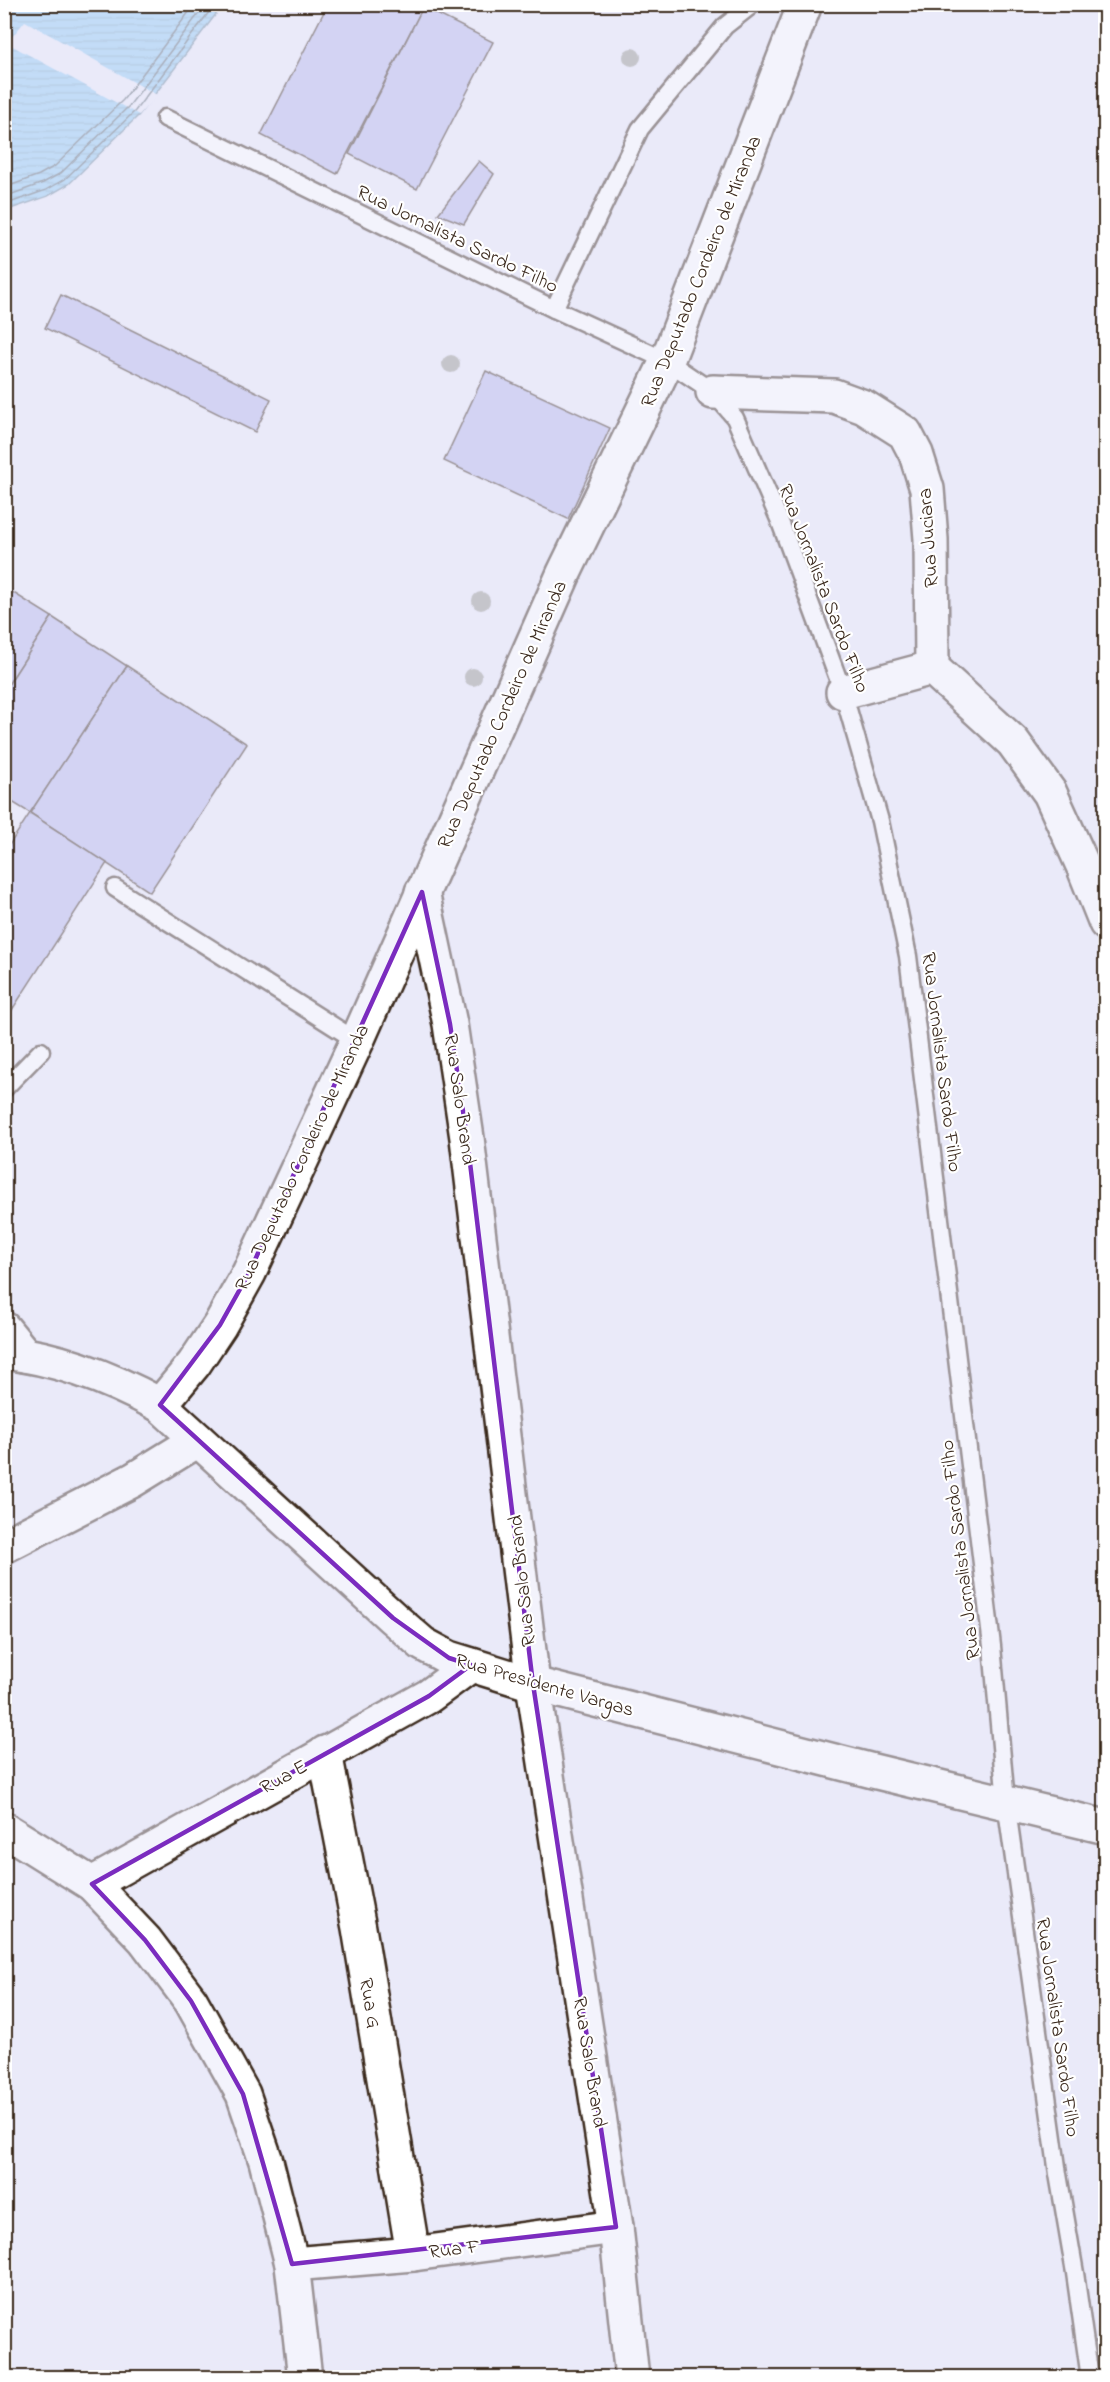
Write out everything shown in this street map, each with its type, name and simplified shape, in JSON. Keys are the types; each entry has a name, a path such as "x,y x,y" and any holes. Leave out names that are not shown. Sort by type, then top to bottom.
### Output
{"street":[{"name":"Rua Deputado Cordeiro de Miranda","path":"160,1406 194,1364 220,1325 249,1273 357,1041 564,573 668,361 805,4"},
{"name":"Rua Juciara","path":"713,392 834,396 864,407 905,433 916,454 927,489 931,539 932,668"},
{"path":"843,692 932,668 1013,742 1050,793 1106,923"},
{"name":"Rua Salo Brand","path":"422,892 450,1023 467,1138 533,1684 616,2227 632,2378"},
{"path":"4,1329 15,1353"},
{"name":"Rua Presidente Vargas","path":"15,1353 119,1383 160,1406 423,1644 449,1658 533,1684 873,1771 1106,1827"},
{"path":"4,1546 133,1480 198,1440"},
{"name":"Rua E","path":"92,1884 429,1696 471,1665"},
{"name":"Rua G","path":"325,1753 359,1928 413,2254"},
{"path":"4,1829 92,1884 145,1940 191,2001 243,2094 266,2161 292,2264 305,2378"},
{"name":"Rua F","path":"292,2264 413,2254 616,2227"}],"lane":[{"path":"554,309 640,129 725,26 753,4"},
{"name":"Rua Jornalista Sardo Filho","path":"165,118 554,309 668,361 713,392 735,418 779,519 843,692 880,821 908,956 991,1634 1006,1802 1058,2174 1090,2378"},
{"path":"115,888 357,1041"},
{"path":"4,1089 41,1052"}],"highlighted area":[{"path":"422,892 450,1024 467,1138 533,1684 616,2227 292,2264 243,2094 191,2001 145,1940 92,1884 429,1696 471,1665 449,1658 393,1618 160,1405 220,1325 249,1273"}],"water":[{"path":"5,5 223,5 139,115 69,184 48,196 5,211"}],"pier":[{"path":"25,21 157,95 139,115 7,43"}],"building":[{"path":"328,4 419,4 423,7 337,174 261,135"},
{"path":"423,7 493,42 417,189 349,154"},
{"path":"479,161 494,174 464,224 438,214"},
{"path":"61,295 271,399 255,432 45,328"},
{"path":"486,371 610,428 568,519 444,461"},
{"path":"4,587 52,617 4,691"},
{"path":"52,617 127,666 30,813 4,797 4,691"},
{"path":"127,666 247,744 150,892 30,813"},
{"path":"30,813 107,863 12,1010 4,1005 4,853"}]}
